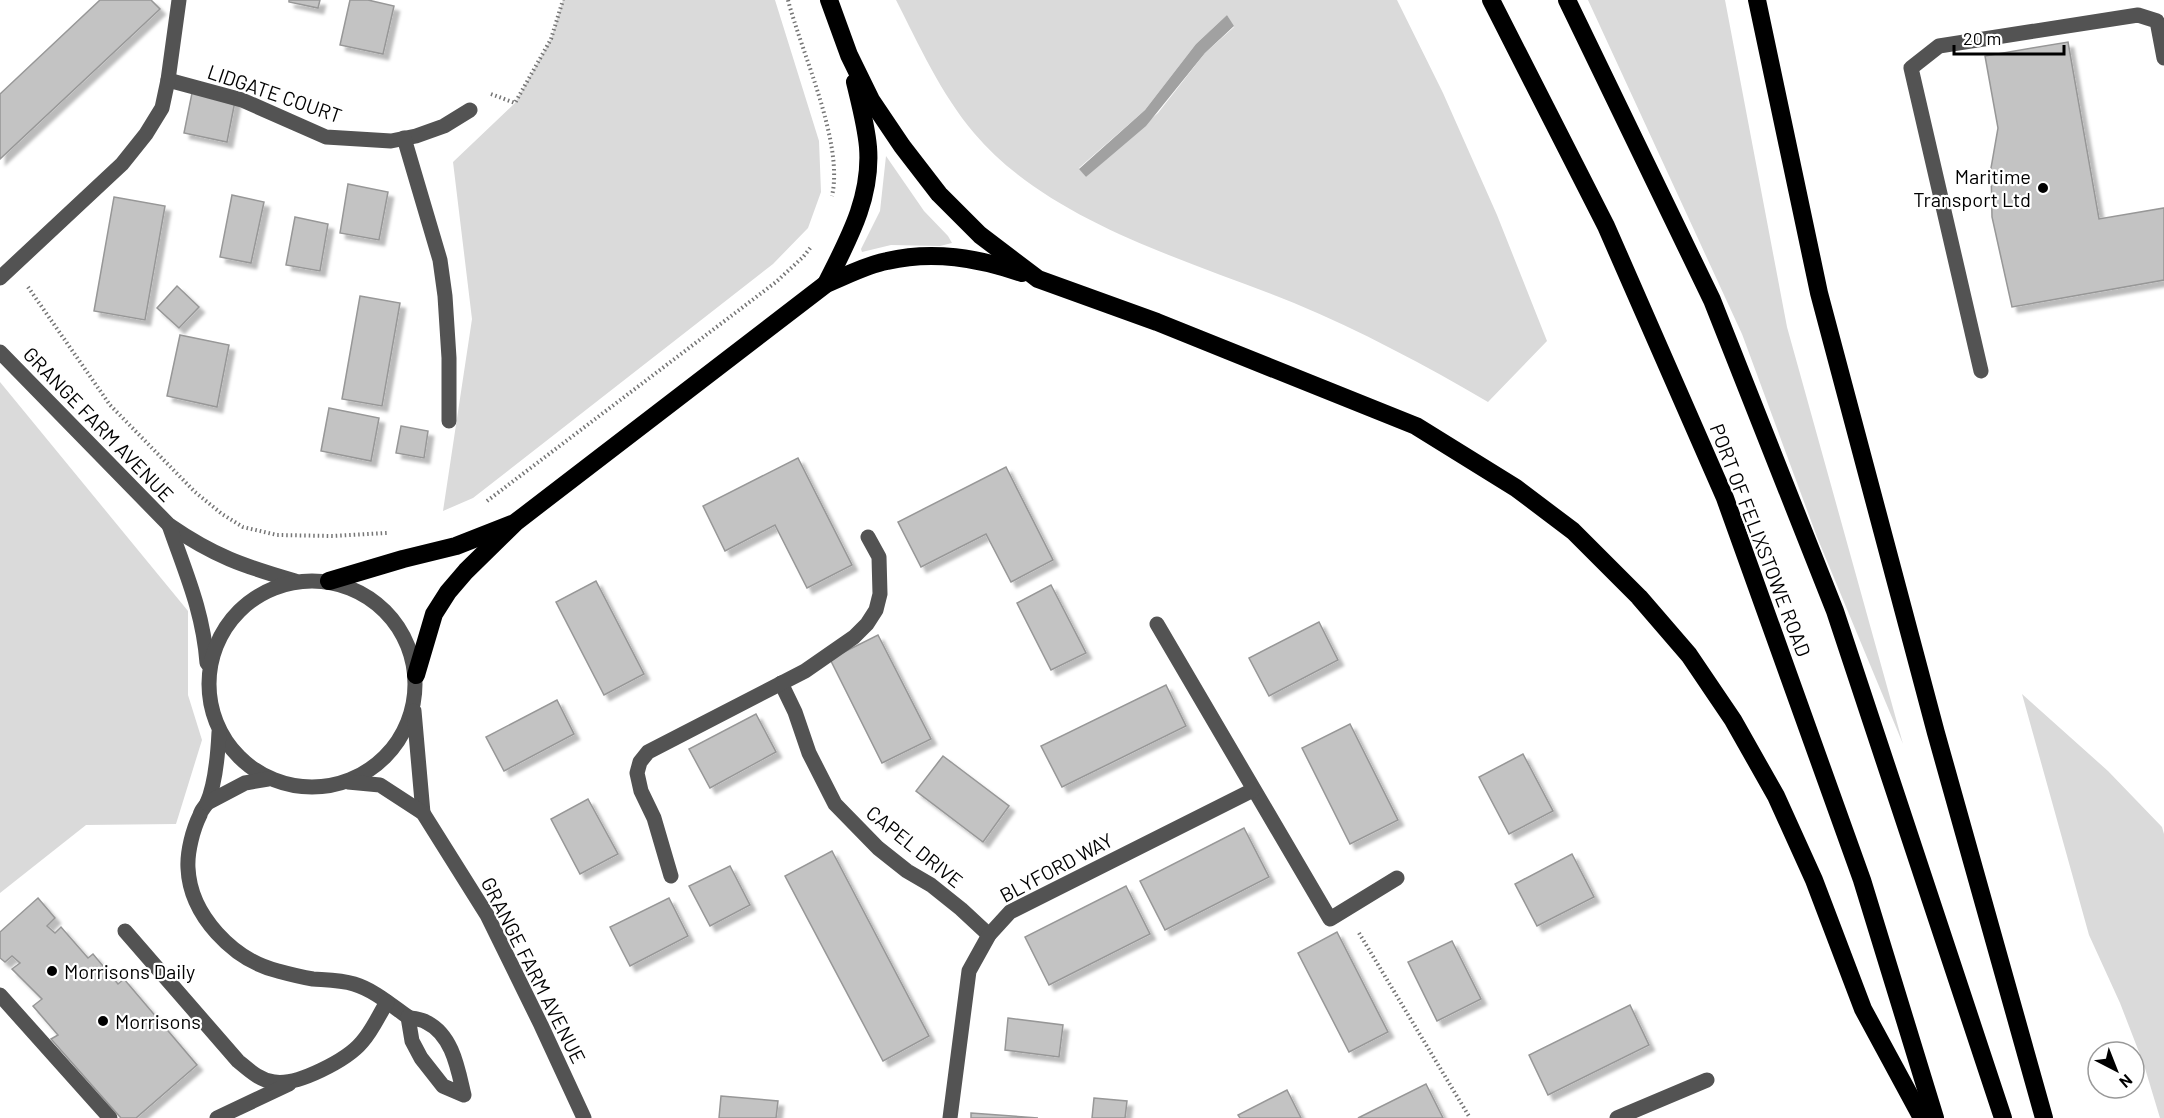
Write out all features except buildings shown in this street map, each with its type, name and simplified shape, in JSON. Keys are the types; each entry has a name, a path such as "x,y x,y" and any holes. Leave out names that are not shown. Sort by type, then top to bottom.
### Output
{"highway":[{"path":"829,0 849,55 871,100 902,146 939,194 980,235 1038,279"},
{"name":"PORT OF FELIXSTOWE ROAD","path":"1491,0 1606,226 1725,498 1862,880 1935,1118"},
{"path":"1567,0 1713,300 1835,611 2003,1118"},
{"path":"1757,0 1819,293 1936,733 2044,1118"},
{"path":"826,284 859,218 866,186 868,147 849,55"},
{"path":"416,675 434,614 448,592 516,522 826,284 886,261 926,255 959,257 991,263 1157,322 1416,426 1516,488 1573,531 1639,597 1689,655 1733,720 1776,796 1814,880 1863,1009 1922,1118"},
{"path":"329,581 456,546 516,522"}],"street":[{"path":"0,278 122,164 146,134 162,108 179,0"},
{"path":"1981,371 1911,68 1939,46 2138,15 2157,21 2164,58"},
{"name":"LIDGATE COURT","path":"168,80 242,100 326,137 391,141 444,126 470,110"},
{"path":"404,138 440,260 449,358 449,421"},
{"name":"GRANGE FARM AVENUE","path":"0,352 169,525 220,557 297,581"},
{"name":"GRANGE FARM AVENUE","path":"169,525 196,600 205,634 208,677"},
{"path":"671,876 654,818 641,792 637,773 640,762 648,752 805,671 839,650 867,624 876,610 880,594 879,557 868,537"},
{"path":"297,581 329,581 362,593 389,614 407,642 416,675 414,706 401,738 378,764 348,782 308,788 268,779 239,759 219,732 212,714 208,696 208,677 214,650 227,624 246,604 270,589 297,581"},
{"path":"1157,624 1330,919 1397,878"},
{"name":"CAPEL DRIVE","path":"781,683 795,711 809,753 835,804 878,848 907,871 931,885 989,935"},
{"name":"GRANGE FARM AVENUE","path":"414,706 423,813"},
{"path":"219,732 218,757 207,803 200,814 188,866 190,886 205,918 235,950 253,962 274,970 310,978 355,984 375,993 408,1017 427,1022 441,1035 454,1055 464,1095 443,1086 421,1058 412,1041 408,1017"},
{"path":"207,803 245,783 268,779"},
{"name":"GRANGE FARM AVENUE","path":"348,782 380,785 423,813 487,915 542,1024 584,1118"},
{"name":"BLYFORD WAY","path":"950,1118 969,971 989,935 1010,912 1253,790"},
{"path":"125,931 238,1061 255,1076 274,1083 294,1081"},
{"path":"0,995 111,1118"},
{"path":"218,1118 345,1056 361,1043 387,1002"},
{"path":"1617,1118 1707,1080"}],"path":[{"path":"470,110 488,93 515,103 551,39 562,0"},
{"path":"1345,909 1470,1118"}],"shaded area":[{"path":"563,0 775,0 819,141 821,192 808,228 773,264 473,498 443,511 472,319 453,162 515,103 551,39"},
{"path":"896,0 1397,0 1443,93 1497,215 1547,341 1488,402 1344,325 1294,303 1166,254 1081,215 1041,191 1005,164 974,133 941,86","holes":["1227,15 1234,27 1205,53 1158,113 1086,177 1079,168 1145,110 1196,44"]},
{"path":"1588,0 1725,0 1787,327 1903,744 1817,537 1742,334"},
{"path":"1227,15 1234,26 1205,53 1146,126 1086,177 1079,169 1145,110 1196,44"},
{"path":"886,156 924,211 952,243 940,246 891,245 862,252 861,249 880,211"},
{"path":"0,382 188,611 188,695 202,740 176,824 86,825 0,893"},
{"path":"2022,694 2108,771 2162,827 2164,834 2164,1118 2160,1118 2146,1072 2146,1040 2134,1040 2089,935"}],"place":[{"name":"Maritime Transport Ltd","path":"2043,188"},
{"name":"Morrisons Daily","path":"52,971"},
{"name":"Morrisons","path":"103,1021"}]}
